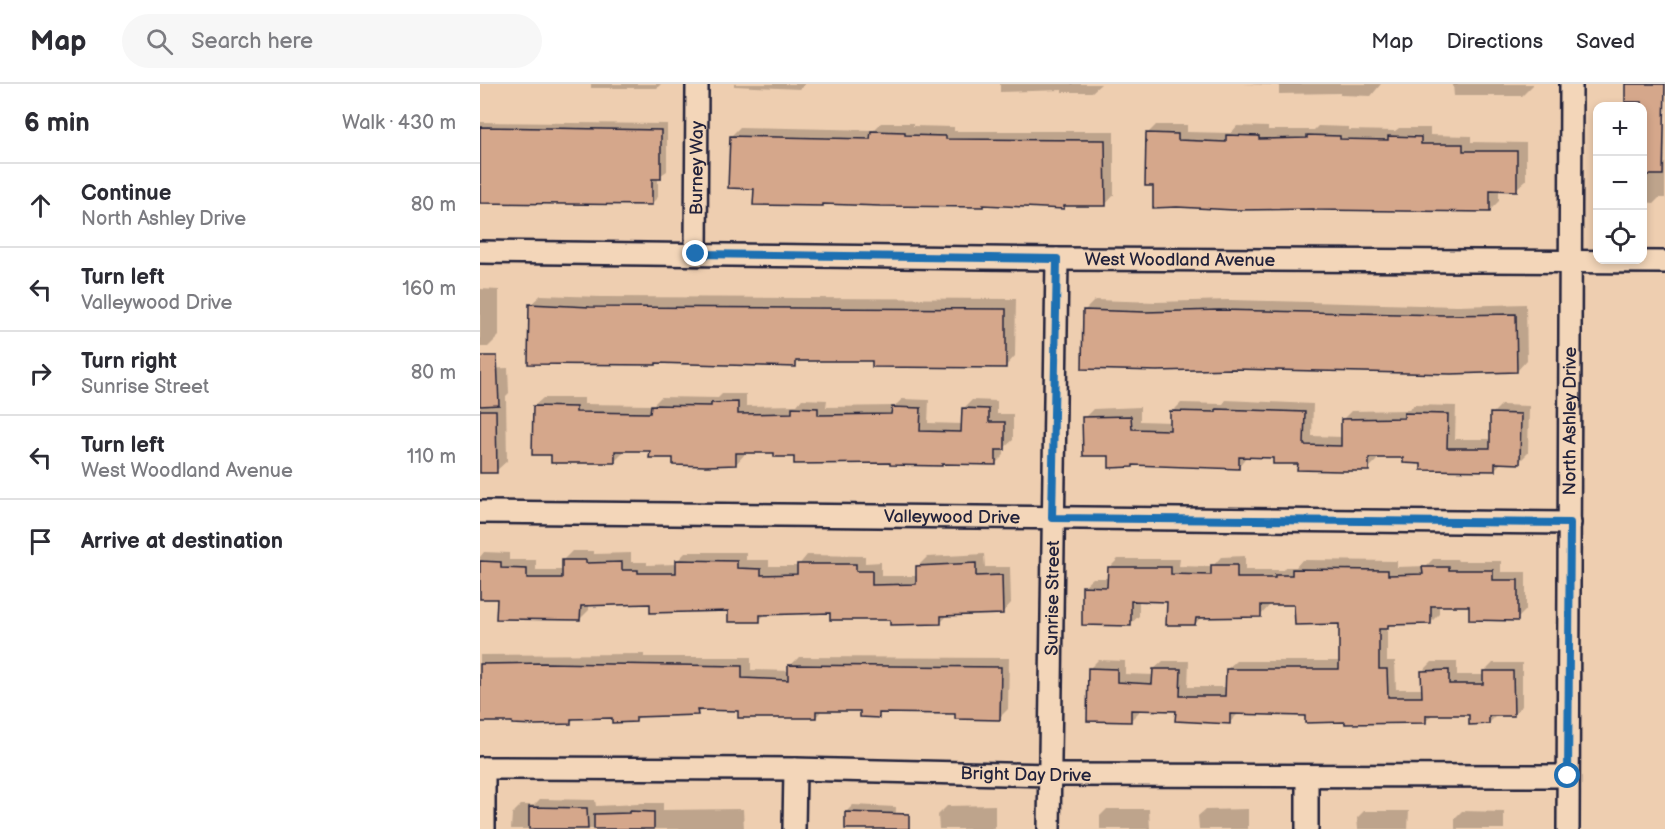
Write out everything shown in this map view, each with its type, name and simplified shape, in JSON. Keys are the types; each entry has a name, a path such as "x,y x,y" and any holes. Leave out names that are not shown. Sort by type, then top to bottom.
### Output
{"street":[{"name":"Burney Way","path":"696,254 697,84"},
{"name":"North Ashley Drive","path":"1568,829 1571,84"},
{"name":"West Woodland Avenue","path":"480,252 1057,259 1665,262"},
{"name":"Sunrise Street","path":"1049,829 1057,259"},
{"name":"Valleywood Drive","path":"480,512 1570,523"},
{"name":"Bright Day Drive","path":"482,768 795,769 1049,775 1568,776"},
{"path":"482,768 484,829"},
{"path":"794,829 795,769"},
{"path":"1307,776 1307,829"}],"building":[{"path":"1625,84 1665,84 1663,175 1647,175 1647,102 1625,102"},
{"path":"480,127 661,130 661,179 652,179 652,205 480,203"},
{"path":"871,131 946,136 946,139 1105,140 1106,206 1064,206 1064,209 983,205 983,207 753,205 754,189 728,188 730,136 870,139"},
{"path":"1146,133 1178,134 1178,140 1226,142 1226,135 1259,136 1259,139 1307,138 1307,135 1340,136 1340,139 1388,140 1388,136 1421,137 1421,144 1463,144 1463,151 1517,151 1517,191 1490,190 1490,212 1153,208 1153,186 1145,186"},
{"path":"529,304 590,307 1006,309 1006,368 872,367 872,361 796,361 796,367 656,363 656,365 528,364"},
{"path":"1083,310 1516,314 1517,372 1451,374 1233,369 1157,371 1082,369"},
{"path":"480,356 497,356 499,405 480,406"},
{"path":"738,402 738,414 792,413 792,407 818,408 818,415 891,414 892,407 921,408 920,431 961,432 962,408 989,409 989,422 1005,422 1005,450 996,450 996,465 942,464 942,466 890,465 890,463 794,464 794,457 774,457 774,453 736,453 736,465 706,466 673,465 673,458 649,458 650,451 615,451 615,463 551,463 551,455 532,455 533,406 576,407 576,412 650,413 651,405 711,406 711,403"},
{"path":"1216,409 1305,412 1304,445 1341,446 1341,419 1404,418 1404,413 1448,414 1447,448 1490,448 1490,413 1521,414 1520,464 1495,463 1495,471 1421,470 1421,464 1403,463 1403,458 1369,458 1369,471 1297,470 1298,464 1273,464 1273,458 1239,457 1239,469 1133,465 1133,467 1109,468 1109,456 1083,456 1082,417 1131,416 1132,429 1170,430 1170,411 1216,412"},
{"path":"480,410 496,410 497,473 480,473"},
{"path":"562,560 586,560 586,563 622,562 622,570 638,570 638,573 676,573 676,560 737,561 737,568 761,569 761,575 797,574 797,564 856,564 856,571 872,571 872,585 916,584 916,566 976,563 976,576 1002,575 1003,614 941,616 941,624 890,625 890,620 830,620 830,613 760,615 760,622 728,622 728,611 650,613 650,604 581,606 580,620 496,619 497,599 480,599 480,561 501,562 501,568 527,569 527,578 562,578"},
{"path":"1211,565 1237,565 1237,578 1275,578 1275,575 1292,575 1292,569 1388,570 1388,575 1423,574 1422,567 1449,567 1449,570 1493,570 1493,580 1518,580 1518,621 1469,620 1469,606 1431,606 1431,624 1388,625 1388,629 1379,629 1379,669 1387,669 1388,697 1422,697 1421,671 1449,670 1449,684 1483,684 1483,671 1513,671 1514,716 1489,716 1489,724 1469,725 1469,715 1426,715 1426,723 1345,724 1345,722 1305,723 1305,716 1230,714 1230,724 1175,721 1176,711 1131,710 1131,722 1087,721 1088,668 1117,669 1117,682 1152,684 1153,669 1181,669 1180,696 1225,696 1226,669 1339,669 1339,624 1295,625 1294,605 1261,605 1261,617 1196,618 1195,625 1166,625 1167,602 1131,601 1131,626 1082,625 1082,586 1107,587 1108,567 1171,567 1171,574 1211,575"},
{"path":"480,664 742,666 742,678 788,680 788,665 1001,667 1000,720 955,719 955,714 879,713 879,718 860,717 860,711 816,711 816,718 738,718 738,711 697,710 698,715 636,717 636,722 612,723 612,718 571,719 571,724 480,722"},
{"path":"529,807 587,808 588,829 529,829"},
{"path":"629,811 654,812 654,829 594,829 594,814 629,813"},
{"path":"845,812 909,814 909,829 845,829"}],"route":[{"path":"696,254 1057,259 1052,518 1570,523 1568,776"}]}
